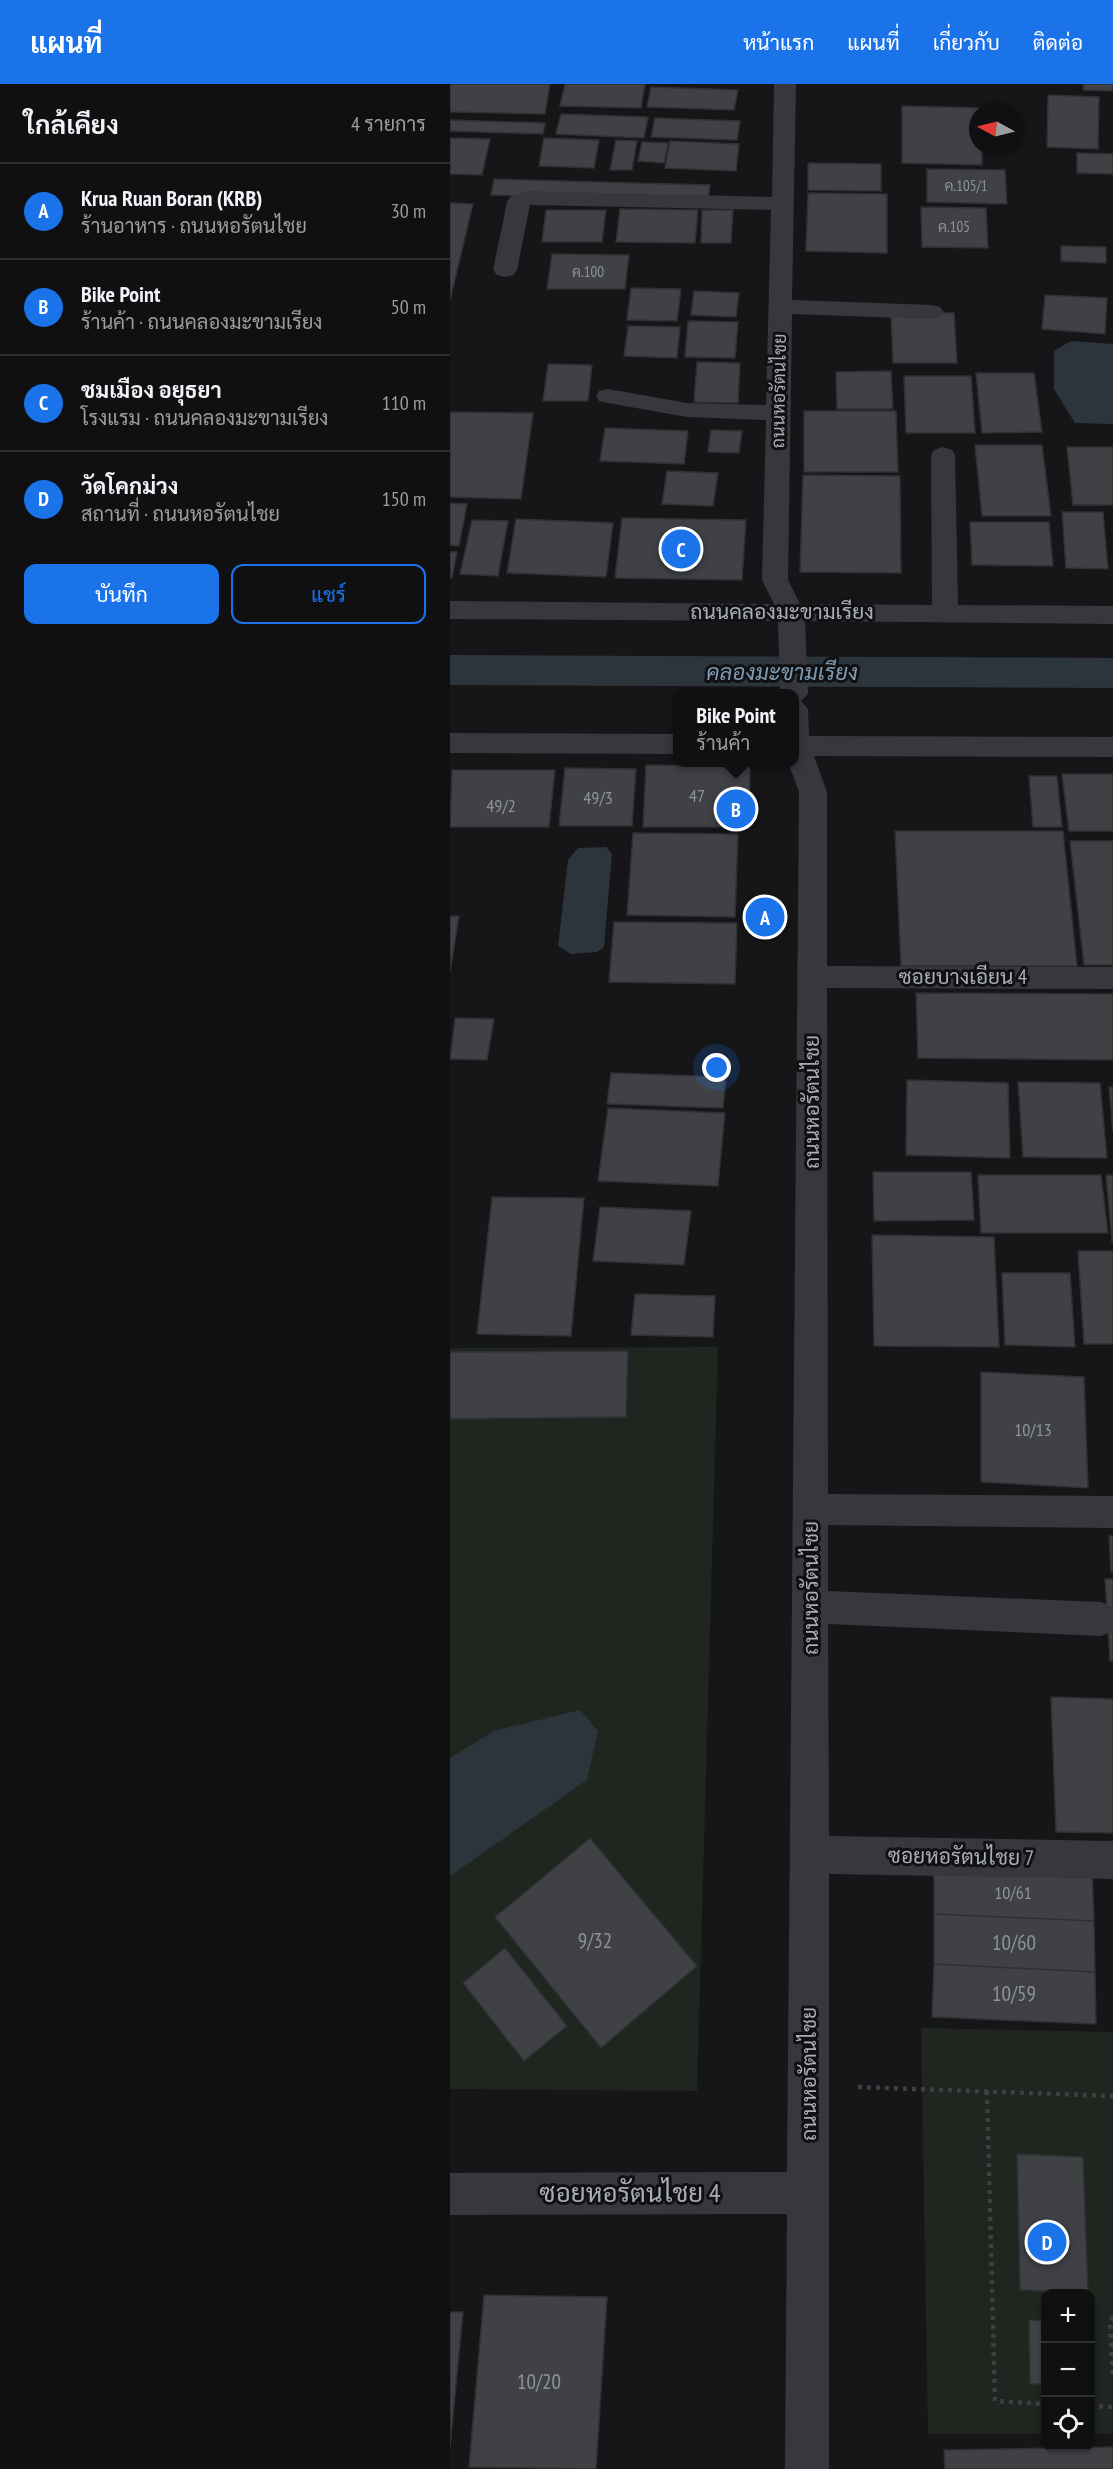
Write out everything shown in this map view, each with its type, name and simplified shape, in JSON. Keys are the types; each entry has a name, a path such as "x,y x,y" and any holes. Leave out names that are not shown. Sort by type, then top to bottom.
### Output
{"street":[{"name":"ถนนหอรัตนไชย","path":"785,84 775,580 791,612 794,689"},
{"path":"506,270 518,202 526,198 783,204"},
{"path":"780,307 932,312"},
{"path":"608,396 687,410 778,413"},
{"path":"943,455 945,613"},
{"name":"ถนนคลองมะขามเรียง","path":"450,610 1113,615"},
{"path":"450,743 673,744"},
{"path":"799,746 1113,747"},
{"name":"ถนนหอรัตนไชย","path":"799,756 813,792 807,2469"},
{"name":"ซอยบางเอียน 4","path":"812,977 1113,978"},
{"path":"811,1509 1113,1512"},
{"path":"810,1607 1101,1618"},
{"name":"ซอยหอรัตนไชย 7","path":"810,1855 1113,1860"},
{"name":"ซอยหอรัตนไชย 4","path":"450,2194 809,2193"}],"path":[{"path":"809,2085 1113,2096"},
{"path":"987,2091 995,2401 1041,2404"},
{"path":"1113,2317 1110,2321 1113,2378"},
{"path":"1095,2406 1113,2407"}],"shaded area":[{"path":"1071,341 1113,344 1113,424 1075,423 1054,389 1054,351"},
{"path":"606,847 612,854 604,947 597,952 571,954 558,946 568,860 578,848"},
{"path":"718,1347 697,2091 450,2089 450,1348"},
{"path":"580,1710 598,1731 587,1780 450,1876 450,1758 494,1731"},
{"path":"921,2028 1113,2032 1113,2434 1095,2434 1095,2289 1041,2289 1041,2434 928,2434"}],"building":[{"path":"450,84 550,84 545,114 450,112"},
{"path":"565,84 645,84 641,108 560,106"},
{"path":"1083,84 1113,84 1113,91 1084,90"},
{"path":"651,87 738,90 734,110 647,107"},
{"path":"1048,95 1099,97 1098,149 1047,147"},
{"path":"902,106 969,108 969,156 982,156 982,165 902,163"},
{"path":"561,114 648,117 644,138 556,134"},
{"path":"655,118 740,121 737,140 651,137"},
{"path":"450,120 545,123 543,134 450,131"},
{"path":"450,138 490,139 482,175 450,174"},
{"path":"544,138 599,140 594,168 539,166"},
{"path":"616,140 637,141 632,170 610,170"},
{"path":"670,141 739,144 736,171 665,168"},
{"path":"642,142 668,143 664,163 638,161"},
{"path":"1077,153 1113,154 1113,174 1077,173"},
{"path":"808,163 881,164 881,191 808,190"},
{"path":"927,169 1005,170 1007,204 927,202"},
{"path":"494,179 710,185 708,200 491,195"},
{"path":"808,193 887,194 887,253 806,251"},
{"path":"450,203 473,204 450,300"},
{"path":"921,207 986,208 988,248 922,247"},
{"path":"620,209 698,210 695,243 616,242"},
{"path":"546,210 606,210 602,242 542,242"},
{"path":"702,210 733,210 731,243 701,243"},
{"path":"1061,246 1106,247 1106,263 1061,261"},
{"path":"552,254 629,255 625,289 547,289"},
{"path":"631,288 681,289 677,321 627,320"},
{"path":"694,291 739,293 736,317 691,315"},
{"path":"1045,295 1107,298 1105,334 1042,329"},
{"path":"891,313 954,313 957,363 893,363"},
{"path":"688,321 738,322 735,358 685,357"},
{"path":"628,326 680,327 677,358 624,356"},
{"path":"697,362 740,363 738,403 694,402"},
{"path":"548,364 592,365 588,401 543,401"},
{"path":"891,371 893,409 837,409 836,372"},
{"path":"976,373 1034,373 1042,432 982,433"},
{"path":"904,376 971,376 975,433 906,433"},
{"path":"804,411 896,411 898,472 804,472"},
{"path":"450,412 533,413 521,499 450,497"},
{"path":"605,428 688,431 684,464 600,461"},
{"path":"711,430 742,431 739,453 708,452"},
{"path":"975,445 1042,445 1051,516 982,516"},
{"path":"1067,447 1113,447 1113,505 1073,505"},
{"path":"667,471 718,473 713,506 662,504"},
{"path":"803,475 900,476 901,573 800,572"},
{"path":"450,503 467,504 459,546 450,545"},
{"path":"1062,512 1103,512 1108,569 1066,568"},
{"path":"622,518 746,520 742,580 615,578"},
{"path":"516,519 613,523 606,577 507,573"},
{"path":"472,520 508,521 498,576 460,574"},
{"path":"970,522 1049,522 1053,566 972,565"},
{"path":"450,552 457,552 452,578 450,578"},
{"path":"646,765 750,767 749,827 643,827"},
{"path":"565,768 636,769 632,826 559,826"},
{"path":"452,770 555,770 549,827 450,827"},
{"path":"1062,774 1113,774 1113,831 1069,831"},
{"path":"1029,776 1057,776 1062,827 1033,827"},
{"path":"895,831 1063,831 1077,966 901,966"},
{"path":"633,833 738,834 735,917 627,915"},
{"path":"1070,841 1113,841 1113,965 1084,965"},
{"path":"450,916 459,916 450,972"},
{"path":"614,922 737,923 735,984 609,982"},
{"path":"916,993 1113,994 1113,1060 918,1058"},
{"path":"455,1018 494,1019 487,1060 450,1059"},
{"path":"611,1073 726,1077 723,1108 607,1104"},
{"path":"907,1080 1008,1083 1010,1158 906,1155"},
{"path":"1018,1082 1100,1083 1107,1158 1023,1157"},
{"path":"1109,1087 1113,1087 1113,1132"},
{"path":"608,1108 725,1113 718,1186 598,1181"},
{"path":"873,1172 971,1172 974,1220 874,1221"},
{"path":"978,1175 1101,1175 1108,1233 981,1233"},
{"path":"1106,1175 1113,1175 1113,1242 1112,1242"},
{"path":"492,1197 584,1198 571,1336 477,1334"},
{"path":"600,1207 691,1211 684,1265 593,1261"},
{"path":"872,1235 994,1237 999,1347 874,1346"},
{"path":"1078,1251 1113,1251 1113,1344 1084,1344"},
{"path":"1002,1273 1070,1273 1075,1347 1005,1345"},
{"path":"635,1294 715,1296 713,1337 631,1335"},
{"path":"628,1351 626,1417 450,1419 450,1352"},
{"path":"981,1372 1084,1377 1088,1488 981,1482"},
{"path":"1109,1536 1113,1536 1113,1572 1111,1572"},
{"path":"1105,1579 1113,1579 1113,1661 1110,1661"},
{"path":"1051,1697 1113,1699 1113,1833 1056,1832"},
{"path":"590,1838 697,1966 601,2048 495,1917"},
{"path":"934,1864 1092,1871 1094,1921 934,1914"},
{"path":"934,1914 1094,1921 1095,1972 934,1964"},
{"path":"505,1948 567,2026 524,2061 463,1983"},
{"path":"934,1964 1095,1972 1096,2024 932,2017"},
{"path":"1017,2154 1083,2157 1088,2289 1020,2290"},
{"path":"484,2295 607,2297 596,2469 469,2467"},
{"path":"450,2312 463,2312 450,2447"},
{"path":"1029,2320 1041,2321 1041,2384 1030,2384"},
{"path":"1095,2447 1113,2447 1113,2469 945,2469 944,2450 1041,2448 1041,2451 1095,2451"}],"waterway":[{"name":"คลองมะขามเรียง","path":"450,670 1113,673"}],"place":[{"name":"ชมเมือง อยุธยา","path":"681,549"},
{"name":"Bike Point","path":"736,809"},
{"name":"Krua Ruan Boran (KRB)","path":"765,917"},
{"name":"วัดโคกม่วง","path":"1047,2242"}]}
